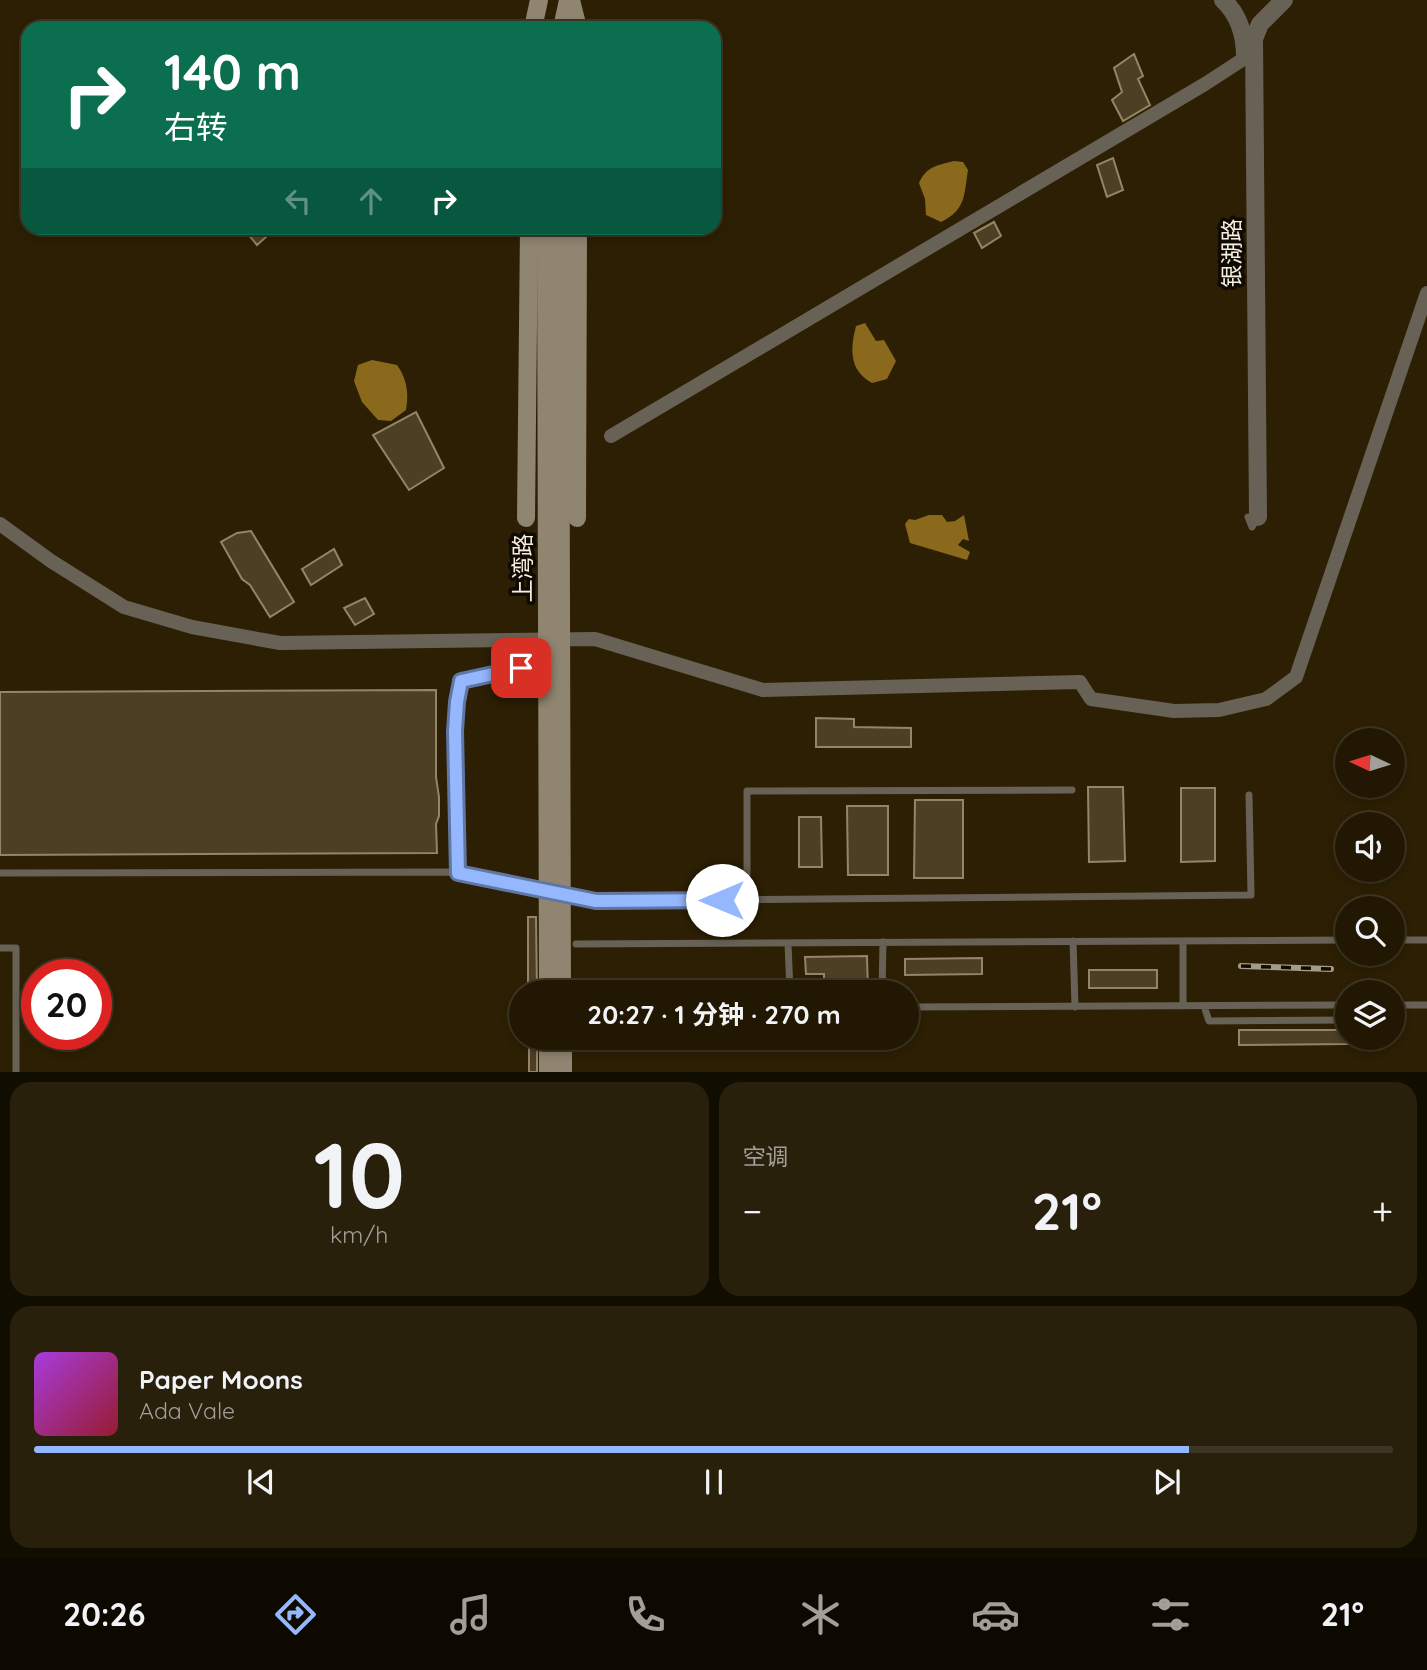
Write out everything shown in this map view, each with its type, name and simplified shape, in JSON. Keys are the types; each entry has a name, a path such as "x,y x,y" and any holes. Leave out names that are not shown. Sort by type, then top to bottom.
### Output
{"main road":[{"path":"535,21 540,0"},
{"path":"540,0 544,21"},
{"path":"564,21 570,0"},
{"path":"570,0 576,21"},
{"name":"上湾路","path":"526,517 529,235"},
{"name":"上湾路","path":"545,235 548,980"},
{"name":"上湾路","path":"560,235 562,980"},
{"path":"577,517 578,235"},
{"path":"548,1050 548,1072"},
{"path":"563,1050 563,1072"}],"street":[{"name":"银湖路","path":"1223,0 1233,11 1243,32 1245,58 1253,517 1254,39 1260,24 1284,0"},
{"path":"611,436 1245,58"},
{"path":"0,524 51,561 124,607 192,627 253,639 280,643 595,639 763,690 1080,682 1091,699 1174,711 1219,710 1266,699 1296,677 1427,293"}],"lane":[{"path":"526,517 536,524 572,523 577,517"},
{"path":"458,873 455,731 461,681 521,668"},
{"path":"747,900 747,791 1072,790"},
{"path":"0,873 458,873 596,901 1251,895 1250,795"},
{"path":"576,944 1335,940"},
{"path":"1405,940 1427,940"},
{"path":"1073,941 1075,1007"},
{"path":"1183,941 1183,1006"},
{"path":"882,980 883,942"},
{"path":"788,943 790,980"},
{"path":"0,948 16,948 16,1072"},
{"path":"919,1007 1335,1005"},
{"path":"1405,1005 1427,1005"},
{"path":"1204,1006 1209,1021 1335,1020"}],"shaded area":[{"path":"954,161 963,162 968,170 964,194 955,212 941,222 926,215 925,199 919,183 929,170"},
{"path":"865,323 876,341 884,340 896,361 887,379 872,383 864,378 855,366 852,351 856,326"},
{"path":"372,360 397,365 405,381 406,410 391,421 378,420 362,402 354,381 358,365"},
{"path":"929,515 942,515 947,522 955,521 964,515 969,541 963,539 958,545 970,552 967,560 910,543 905,524 909,519 915,520"}],"building":[{"path":"1134,54 1143,76 1138,79 1150,105 1123,121 1112,100 1122,92 1114,68"},
{"path":"1113,158 1123,190 1107,197 1097,165"},
{"path":"994,222 1001,236 982,248 974,233"},
{"path":"249,235 268,235 257,245"},
{"path":"416,412 444,468 409,490 373,435"},
{"path":"251,531 294,602 270,617 250,585 242,579 221,542 237,533"},
{"path":"334,549 342,565 311,585 302,569"},
{"path":"365,598 374,614 355,625 344,608"},
{"path":"436,690 436,777 439,797 437,853 0,855 0,692"},
{"path":"816,718 854,719 854,727 911,728 911,747 816,747"},
{"path":"1088,787 1123,787 1125,861 1089,862"},
{"path":"1181,788 1215,788 1215,861 1181,862"},
{"path":"915,800 963,800 963,878 914,878"},
{"path":"847,806 888,806 888,875 848,875"},
{"path":"799,817 821,817 822,867 799,867"},
{"path":"528,917 536,917 537,980 528,980"},
{"path":"867,956 868,980 824,980 824,974 806,974 805,957"},
{"path":"982,958 982,974 905,975 905,959"},
{"path":"1089,970 1157,970 1157,988 1089,988"},
{"path":"1239,1030 1335,1030 1335,1044 1239,1045"},
{"path":"529,1050 537,1050 537,1072 529,1072"}],"railway":[{"path":"1241,966 1331,969"}],"route":[{"path":"521,668 461,681 455,731 458,873 596,901 722,900"}]}
